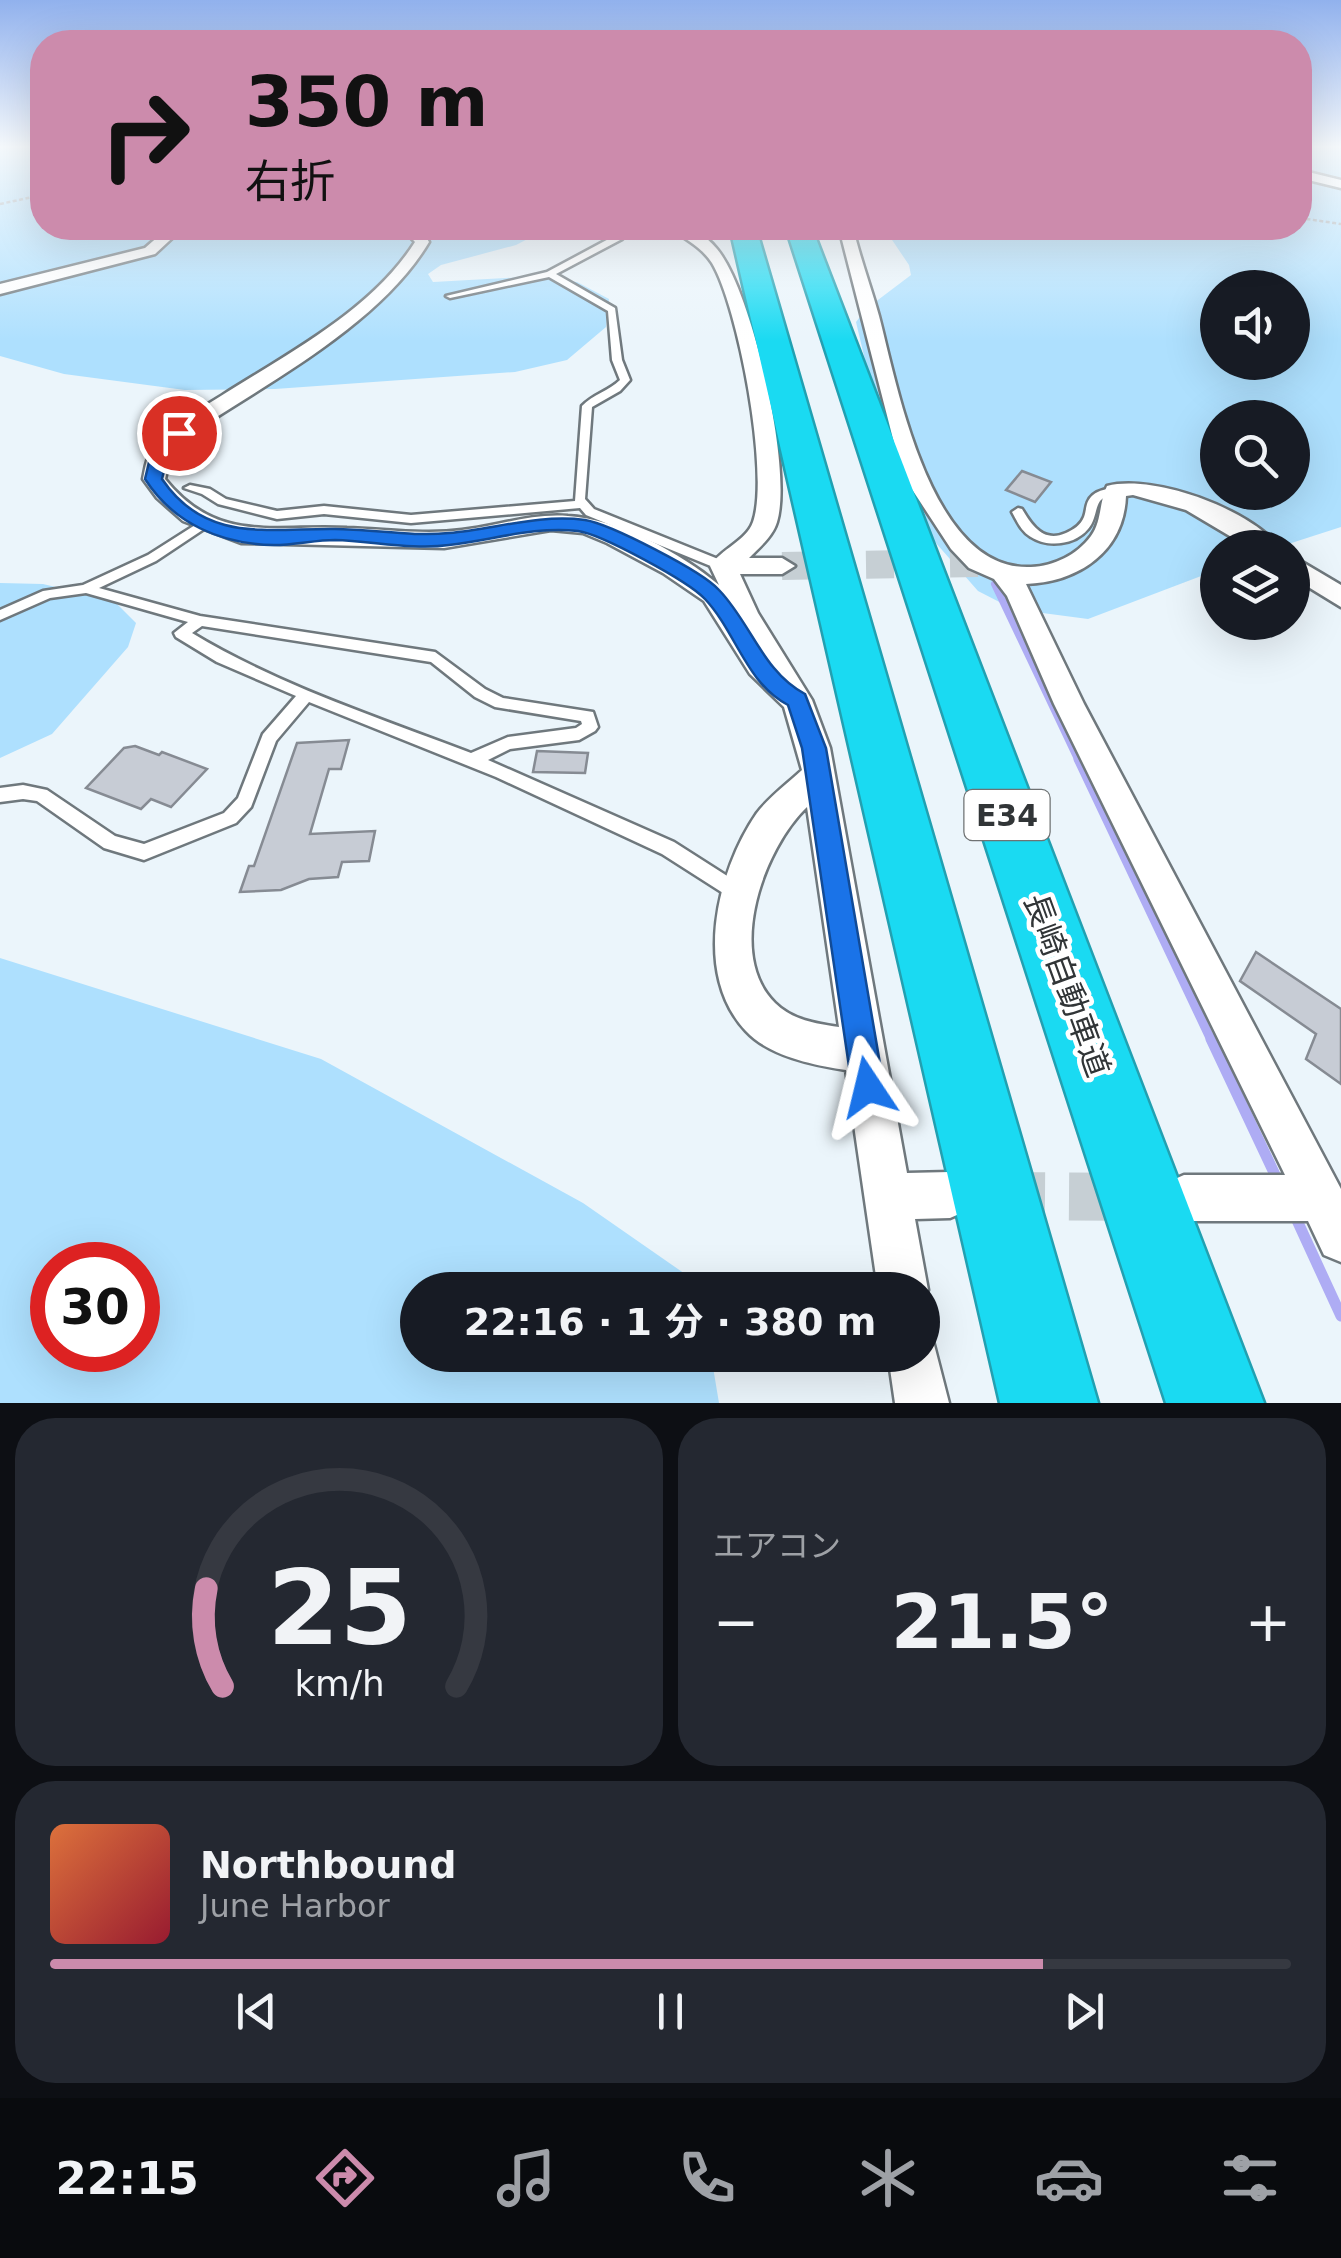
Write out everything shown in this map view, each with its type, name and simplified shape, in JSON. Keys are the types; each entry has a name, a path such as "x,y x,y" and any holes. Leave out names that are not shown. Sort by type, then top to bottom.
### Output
{"highway":[{"path":"745,240 1049,1403"},
{"name":"長崎自動車道","path":"803,240 1215,1403"}],"street":[{"path":"0,289 150,251 162,240"},
{"path":"421,240 418,256 370,304 179,433 160,454 154,479 167,499 218,530 273,539 332,534 445,540 546,523 587,526 666,564 711,593 776,689 797,700"},
{"path":"702,240 725,271 756,374 768,490 766,522 723,566"},
{"path":"848,240 909,464 926,500 978,563 1012,576 1056,574 1079,562 1106,536 1115,504 1114,491 1130,486 1210,512 1239,530"},
{"path":"723,566 782,566"},
{"path":"723,566 745,615 797,700 814,748 900,1272"},
{"path":"1002,572 1019,593 1069,704 1325,1211"},
{"path":"1310,575 1336,590"},
{"path":"816,778 770,822 740,894 734,934 737,977 758,1015 777,1029 820,1046 862,1051"},
{"path":"887,1197 950,1196"},
{"path":"1184,1198 1259,1197 1325,1211"},
{"path":"917,1372 922,1403"}],"lane":[{"path":"450,296 550,274 615,240"},
{"path":"550,274 612,310 616,360 624,380 619,389 587,406 580,499 590,512 723,566"},
{"path":"190,488 222,502 278,515 324,510 411,519 584,504"},
{"path":"1018,512 1024,529 1034,537 1062,538 1081,532 1093,513 1093,502 1100,494 1114,491"},
{"path":"0,615 48,594 86,589 152,558 203,524"},
{"path":"86,589 200,621 435,657 480,694 500,703 588,716 590,727 579,734 508,743 471,760"},
{"path":"200,621 180,633 222,658 471,760 668,848 740,894"},
{"path":"0,796 23,792 42,796 110,842 144,852 230,818 245,802 269,738 306,694"}],"path":[{"path":"1312,220 1341,224"}],"shaded area":[{"path":"0,210 30,210 30,240 526,240 441,265 428,274 433,282 525,277 577,282 609,299 606,327 567,360 515,372 275,389 185,390 64,374 0,356"},
{"path":"1312,210 1341,210 1341,527 1310,537 1310,530 1200,530 1200,576 1088,619 1013,609 978,591 928,534 878,415 856,322 866,309 911,275 892,240 1312,240"},
{"path":"0,583 43,584 114,601 136,623 128,647 52,734 0,758"},
{"path":"0,958 321,1059 583,1203 682,1272 400,1272 400,1372 714,1372 719,1403 0,1403"}],"building":[{"path":"1022,471 1051,482 1035,502 1006,490"},
{"path":"349,740 341,769 329,769 310,834 375,831 369,861 342,862 338,877 309,879 281,890 240,892 249,866 254,866 297,743"},
{"path":"135,746 207,769 171,807 151,799 141,809 86,788 124,748"},
{"path":"537,751 588,753 585,773 533,772"},
{"path":"1256,952 1341,1009 1341,1084 1306,1059 1316,1034 1240,981"}],"waterway":[{"path":"995,584 1079,761"},
{"path":"1078,759 1212,1042"},
{"path":"1211,1039 1278,1181"},
{"path":"1295,1216 1341,1316"}],"tunnel":[{"path":"782,566 978,563"},
{"path":"997,1196 1136,1197"}],"route":[{"path":"179,433 160,454 154,479 167,499 193,519 218,530 273,539 332,534 445,540 546,523 587,526 666,564 711,593 776,689 797,700 814,748 868,1087"}]}
